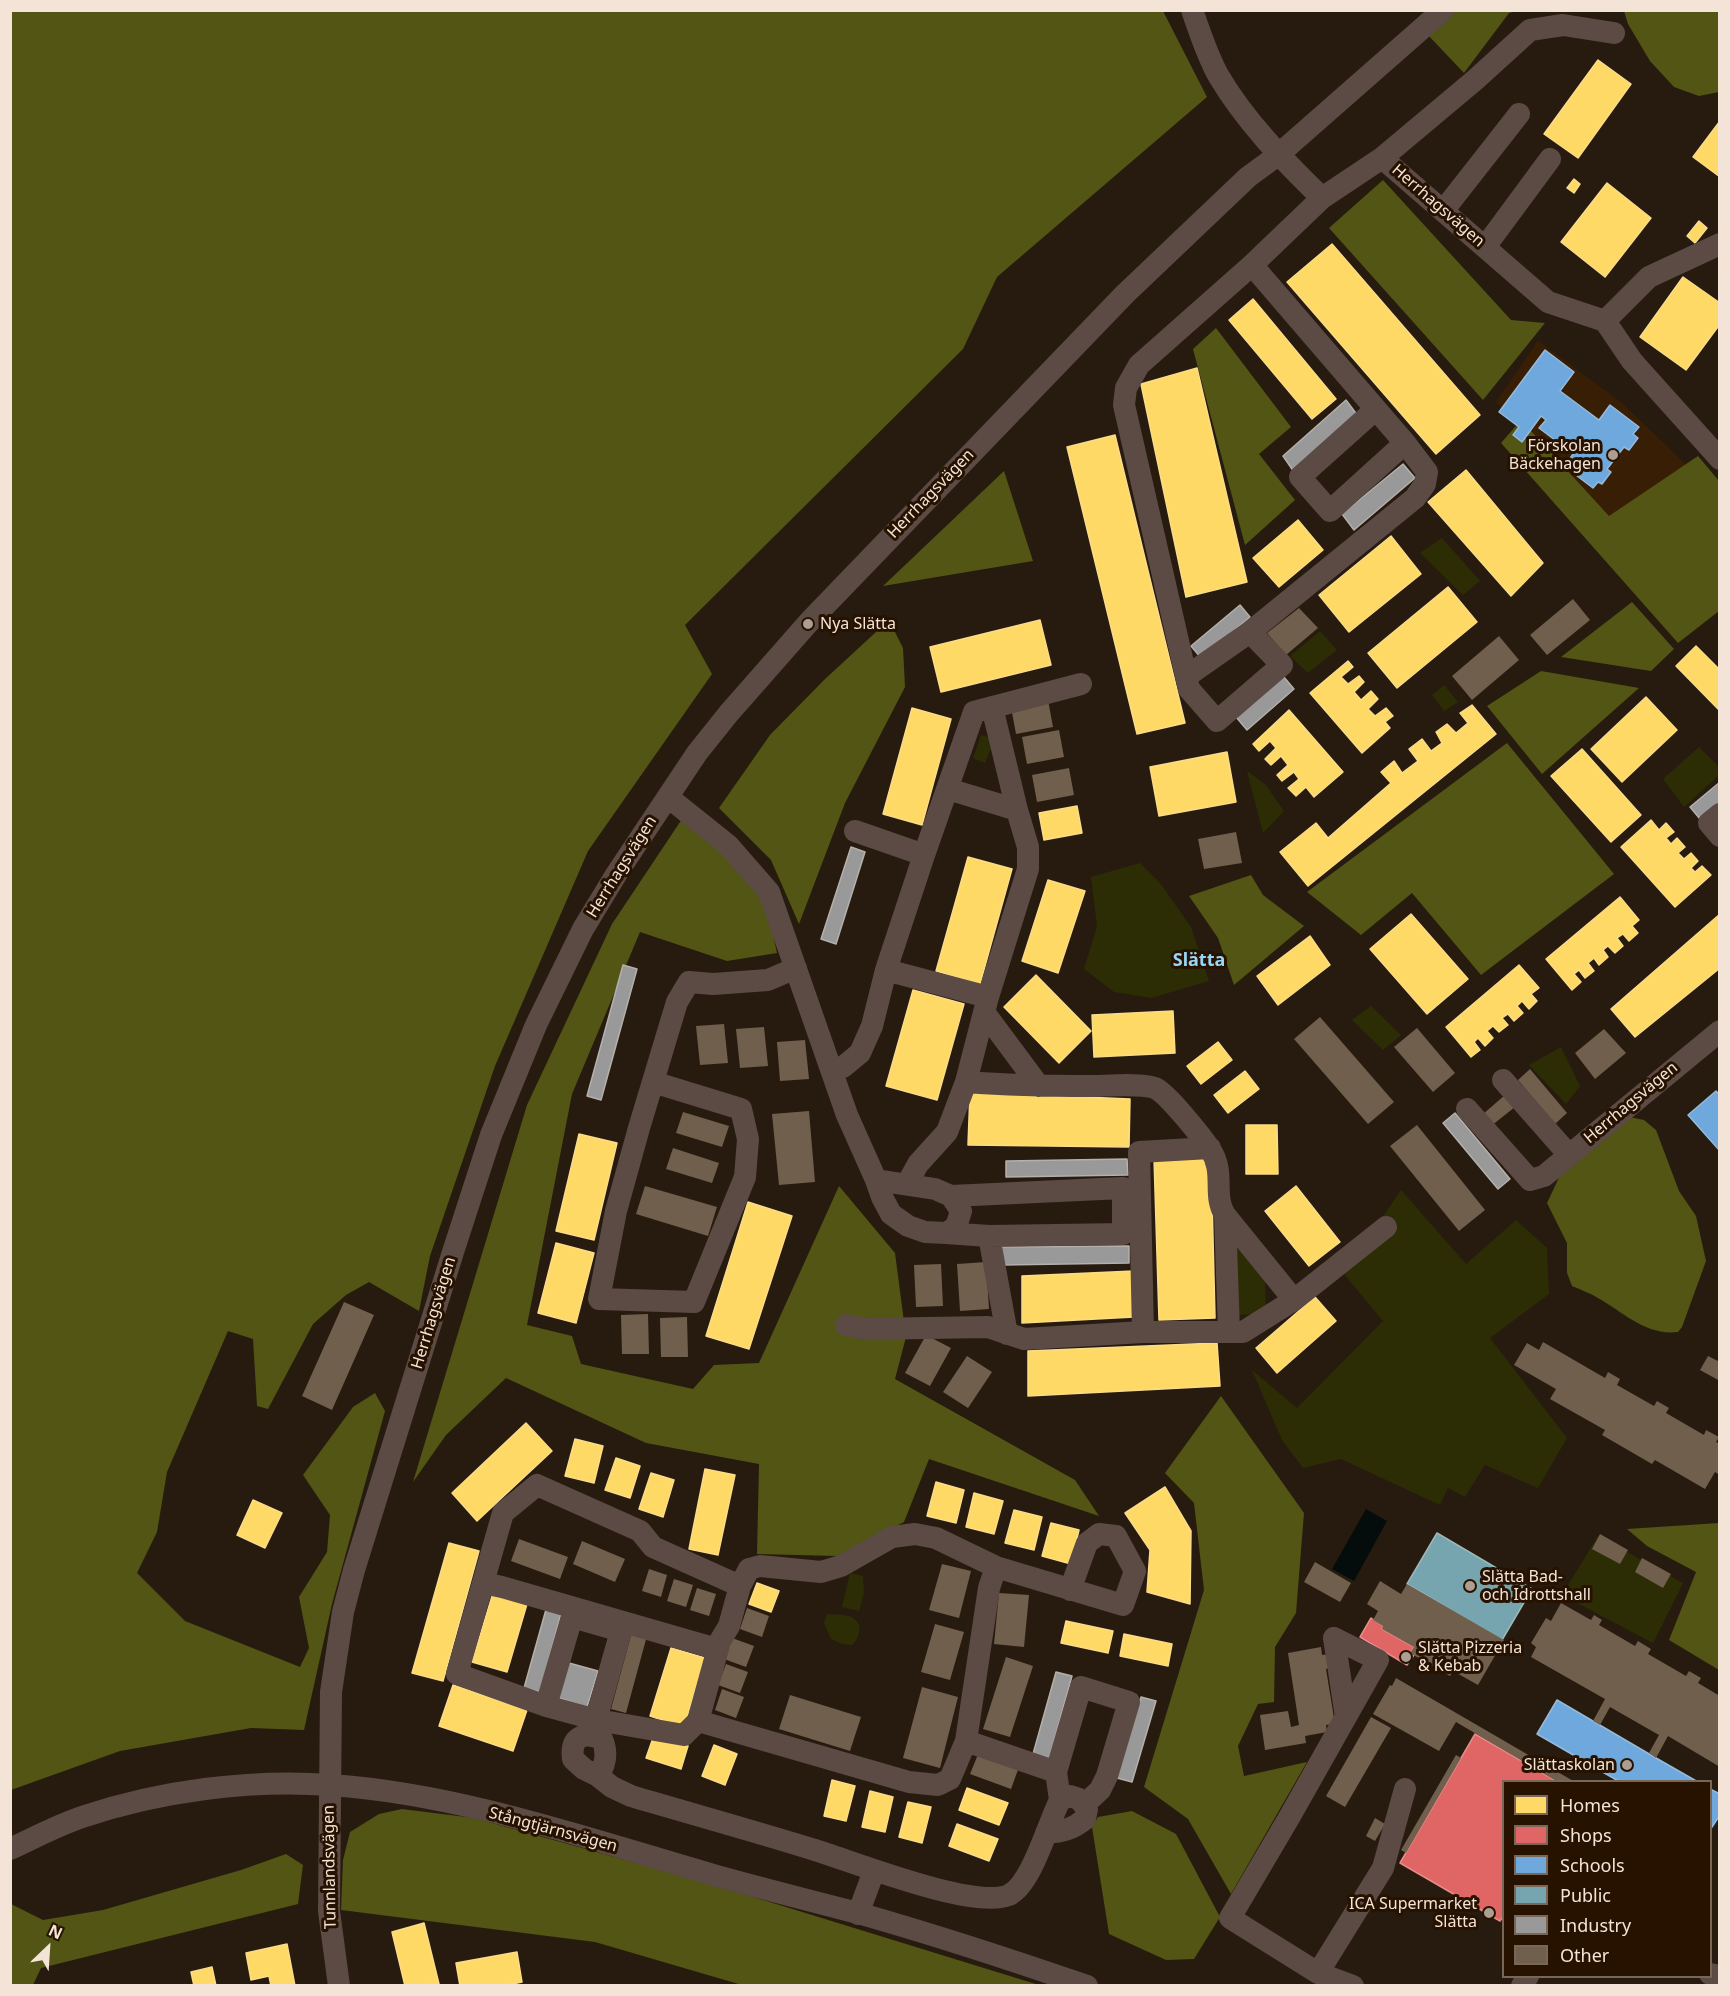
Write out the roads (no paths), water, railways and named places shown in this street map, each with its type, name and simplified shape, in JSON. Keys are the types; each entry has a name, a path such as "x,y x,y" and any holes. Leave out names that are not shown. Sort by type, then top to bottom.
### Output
{"street":[{"path":"1192,10 1208,55 1219,76 1278,154 1322,198"},
{"name":"Herrhagsvägen","path":"329,1785 331,1692 343,1612 453,1252 491,1135 536,1025 583,929 617,873 697,753 729,713 793,640 888,539 1125,294 1248,177 1278,154 1443,10"},
{"path":"1382,158 1475,80 1530,30 1563,25 1614,33"},
{"path":"1443,211 1519,114"},
{"name":"Herrhagsvägen","path":"1188,682 1124,405 1126,388 1139,364 1252,265 1322,198 1382,158 1548,302 1605,321"},
{"path":"1485,247 1550,159"},
{"path":"1719,244 1649,277 1605,321 1632,361 1719,459"},
{"path":"1250,632 1282,665 1217,721 1188,682 1415,498 1425,484 1427,472 1405,443 1252,265"},
{"path":"1376,409 1300,477 1330,511 1405,443"},
{"path":"832,1069 843,1067 860,1053 872,1026 886,970 974,712 1081,684"},
{"path":"908,1184 918,1164 947,1132 966,1082 986,1005 1028,869 1028,847 992,707"},
{"path":"948,789 1017,810"},
{"path":"668,797 728,845 769,892 847,1114 882,1197 891,1214 908,1227 926,1232 988,1236 1123,1234 1123,1188 951,1196 935,1189 876,1180"},
{"path":"1719,814 1709,823 1719,836"},
{"path":"855,831 924,855"},
{"path":"653,1082 741,1109 748,1139 745,1177 694,1302 599,1299 616,1211 653,1082 677,1002 689,982 712,984 768,980 796,968"},
{"path":"886,970 986,1005 1039,1086"},
{"name":"Herrhagsvägen","path":"1467,1109 1530,1180 1544,1176 1719,1031"},
{"path":"1503,1080 1569,1155"},
{"path":"966,1082 1155,1088 1168,1098 1210,1148 1219,1164 1220,1207 1294,1300"},
{"path":"1143,1332 1139,1152 1210,1148"},
{"path":"946,1233 953,1229 961,1210 951,1196"},
{"path":"1225,1215 1229,1332"},
{"path":"846,1325 865,1329 988,1327 1024,1339 1143,1332 1243,1332 1294,1300 1386,1227"},
{"path":"988,1236 1007,1334"},
{"path":"740,1586 653,1547 640,1531 537,1485 503,1513 457,1674 546,1706 594,1728 684,1735 698,1721 717,1649 729,1626 740,1586 749,1569 760,1566 821,1572 841,1566 892,1537 915,1534 936,1538 996,1567 1070,1590"},
{"path":"698,1721 909,1782 938,1785 950,1779 966,1741 989,1588 996,1567"},
{"path":"483,1583 717,1649"},
{"path":"546,1706 572,1617 621,1631 594,1728 576,1740 572,1749 573,1759 591,1773 631,1796 818,1850 874,1871 987,1899 1009,1895 1023,1885 1060,1800 1056,1772 1081,1688 1129,1702 1101,1790 1084,1805"},
{"path":"1346,1717 1230,1918 1318,1973 1353,1986"},
{"path":"591,1773 606,1760 606,1749 594,1728"},
{"path":"966,1741 1056,1772"},
{"name":"Stångtjärnsvägen","path":"10,1849 80,1818 127,1804 174,1794 231,1787 289,1784 329,1785 409,1795 486,1811 858,1914 1033,1967 1087,1986"},
{"name":"Tunnlandsvägen","path":"329,1785 329,1911 339,1986"},
{"path":"1318,1973 1383,1868 1405,1789"},
{"path":"1046,1833 1061,1832 1077,1826 1085,1819 1087,1809 1079,1799 1070,1796 1060,1800"},
{"path":"858,1914 874,1871"}],"place":[{"name":"Förskolan Bäckehagen","path":"1613,455"},
{"name":"Nya Slätta","path":"808,624"},
{"name":"Slätta Bad- och Idrottshall","path":"1470,1586"},
{"name":"Slätta Pizzeria & Kebab","path":"1406,1657"},
{"name":"Slättaskolan","path":"1627,1765"},
{"name":"ICA Supermarket Slätta","path":"1489,1913"}],"district":[{"name":"Slätta","path":"1199,961"}]}
